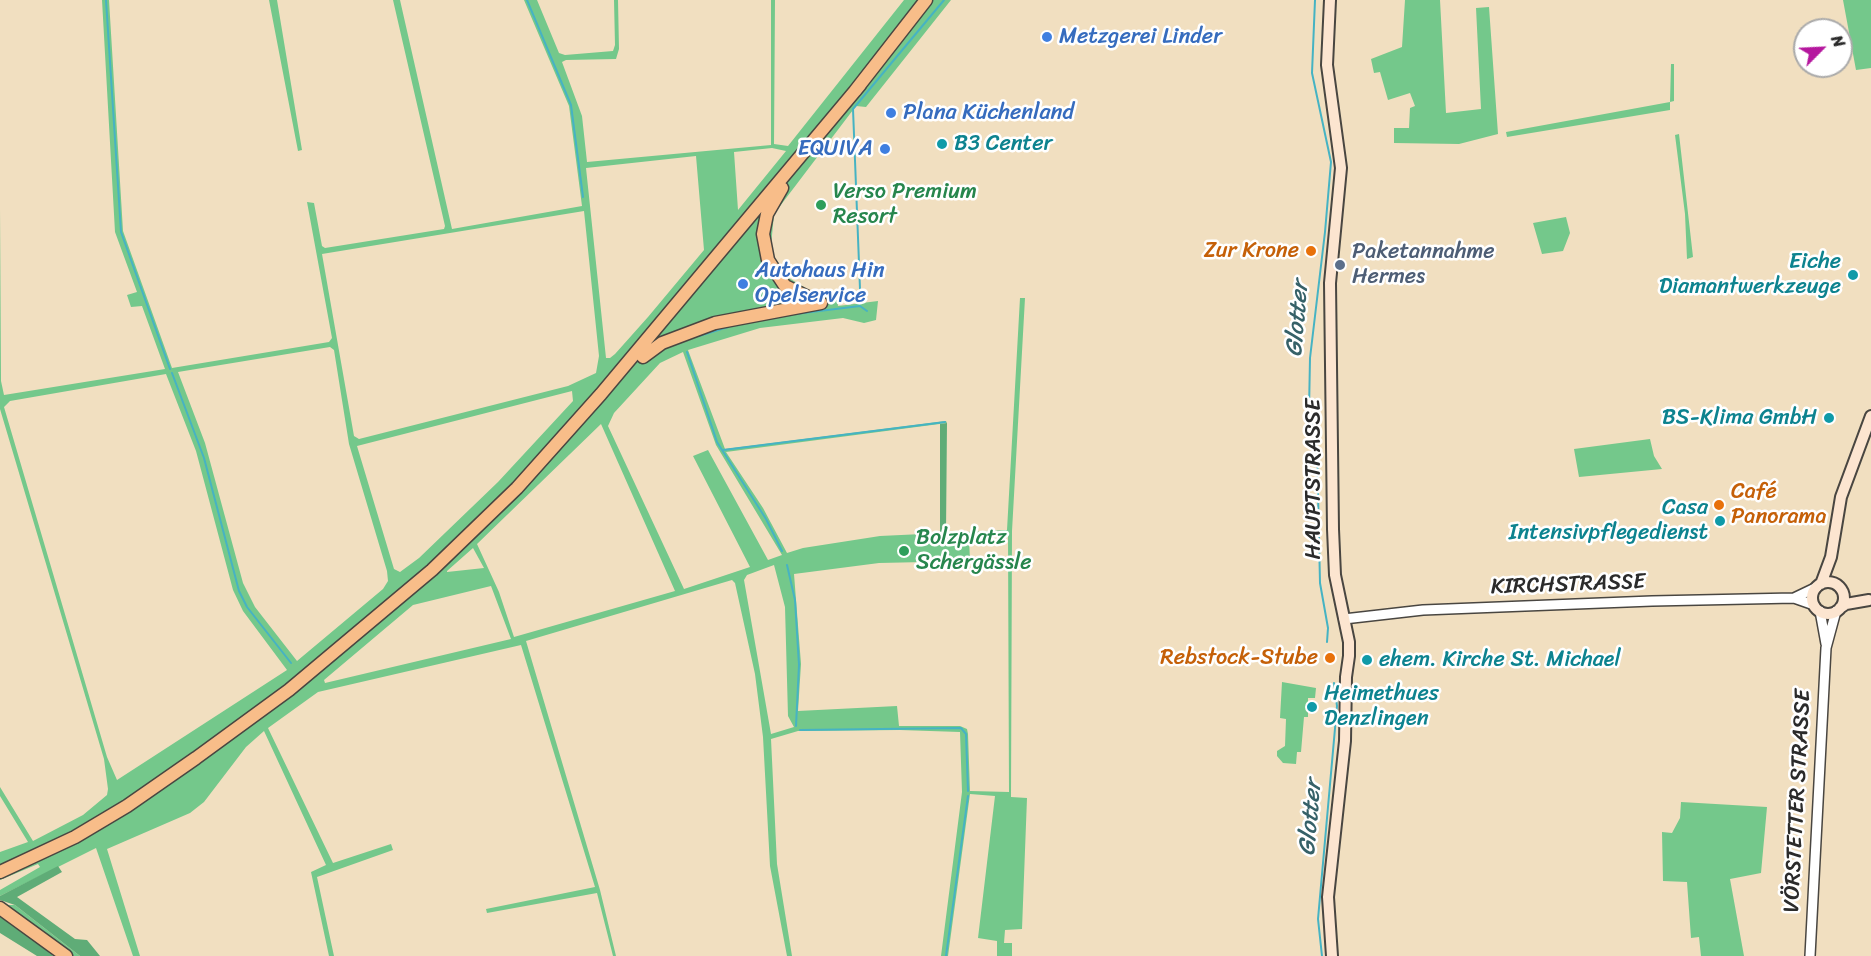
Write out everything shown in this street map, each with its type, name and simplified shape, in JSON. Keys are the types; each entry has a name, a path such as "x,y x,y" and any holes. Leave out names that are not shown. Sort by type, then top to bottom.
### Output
{"highway":[{"path":"535,469 561,448 643,357 782,188 926,0"},
{"path":"0,872 75,837 188,764 289,690 432,570 535,469 674,309 860,85"},
{"path":"643,357 662,343 715,323 821,303 785,286 768,260 763,234 767,214 782,188"},
{"path":"3,909 66,956"}],"main road":[{"name":"HAUPTSTRASSE","path":"1330,0 1327,65 1341,168 1330,283 1333,529 1335,575 1349,642 1346,677 1348,701 1328,897 1332,956"},
{"path":"1870,600 1846,604 1828,613 1817,608 1813,595 1832,557 1841,497 1871,417"},
{"path":"1832,557 1844,602 1838,610"},
{"path":"1819,585 1832,582 1841,589 1870,600"}],"street":[{"name":"KIRCHSTRASSE","path":"1794,598 1819,585"},
{"name":"KIRCHSTRASSE","path":"1344,619 1422,610 1794,598 1817,608"},
{"name":"VÖRSTETTER STRASSE","path":"1817,608 1826,648"},
{"name":"VÖRSTETTER STRASSE","path":"1810,956 1826,648 1838,610"}],"green space":[{"path":"102,0 109,0 123,231 172,368 329,342 332,338 307,202 314,203 322,246 325,248 444,229 393,0 400,0 452,229 582,206 569,106 524,0 537,0 559,53 565,55 613,51 615,45 614,0 618,0 619,49 616,59 562,62 582,116 587,162 771,145 771,0 775,0 774,144 788,146 904,0 951,0 866,107 856,106 774,214 771,246 778,268 784,275 812,292 836,292 838,306 878,301 876,320 864,323 843,318 760,328 688,350 725,449 946,421 947,423 726,452 763,508 787,553 803,548 880,536 1007,530 1020,298 1025,298 1012,531 1011,797 1027,798 1022,929 1005,930 1004,943 1012,943 1012,956 997,956 997,941 978,938 995,796 970,794 948,956 941,956 962,792 960,732 900,730 798,731 771,739 777,864 792,956 787,956 770,866 763,737 755,674 735,583 732,580 526,641 600,890 616,956 613,956 597,893 487,913 486,909 595,887 521,645 318,692 268,728 333,863 391,844 393,850 317,877 334,956 329,956 311,872 326,865 264,731 246,747 204,802 190,813 107,849 140,956 133,956 96,848 0,896 0,890 40,867 38,864 0,880 0,852 28,842 0,796 0,787 33,841 83,815 107,795 108,789 104,759 0,409 0,209 1,381 4,395 165,369 142,306 131,307 127,295 137,292 115,232","holes":["772,148 786,151 738,210 734,152","696,156 704,250 610,358 606,358 586,168","584,211 599,356 596,373 568,386 359,439 354,436 322,254","330,347 334,350 349,444 388,581 383,589 297,661 255,607 243,583 205,443 178,372","683,352 716,445 782,555 768,560 708,450 693,456 750,567 684,589 608,426 614,413 660,363","166,374 196,451 233,590 243,611 287,670 117,780 107,757 4,407 10,401","572,391 573,401 498,482 419,558 400,572 394,569 357,446","601,424 675,591 514,637 499,592 477,544","1008,535 1009,792 970,791 968,734 967,729 960,726 899,726 897,706 798,711 801,664 794,574 879,563 970,561 969,538","473,548 484,568 447,572","774,565 785,607 788,716 794,727 771,734 744,580 747,575","491,586 511,639 325,683 324,680 413,605"]},
{"path":"269,0 277,0 302,150 298,151"},
{"path":"1405,0 1440,0 1446,113 1481,109 1476,8 1489,7 1498,134 1459,144 1394,143 1394,128 1409,128 1410,108 1415,106 1410,93 1388,100 1380,72 1374,73 1371,59 1402,47"},
{"path":"1843,0 1871,0 1871,68 1856,70 1853,54 1853,18 1846,18"},
{"path":"1671,64 1674,64 1674,101 1670,102"},
{"path":"1670,102 1670,110 1507,137 1506,132"},
{"path":"1679,134 1693,257 1687,259 1685,214 1675,135"},
{"path":"1566,217 1570,233 1563,251 1542,254 1533,223"},
{"path":"947,423 946,532 940,533 940,424"},
{"path":"1650,439 1654,456 1662,469 1579,477 1574,449"},
{"path":"1282,682 1316,688 1315,698 1308,698 1308,717 1304,717 1301,752 1297,752 1296,764 1283,763 1277,756 1277,751 1285,746 1286,719 1280,718"},
{"path":"1681,802 1767,807 1761,873 1730,879 1744,956 1701,956 1699,937 1691,938 1687,882 1663,881 1662,832 1672,833 1680,818"},
{"path":"58,866 62,872 17,897 75,939 87,940 100,956 80,956 15,905 0,900 0,896"},
{"path":"8,905 15,905 80,956 53,956 3,917"},
{"path":"0,915 53,956 37,956 0,933"}],"waterway":[{"path":"106,0 121,232 170,369"},
{"path":"527,0 571,105 583,197"},
{"path":"860,289 853,109 944,0"},
{"name":"Glotter","path":"1315,0 1312,73 1331,162 1310,358 1309,411 1317,448 1320,583 1328,628 1327,642"},
{"path":"795,314 860,306 867,311"},
{"path":"699,336 728,327"},
{"path":"687,352 717,442 766,519 782,551"},
{"path":"172,373 204,458 239,591 247,607 291,663"},
{"path":"723,450 945,422"},
{"path":"787,565 795,600 799,665 796,726"},
{"name":"Glotter","path":"1322,956 1318,919 1337,706 1334,683"},
{"path":"800,730 961,728 966,734 968,791"},
{"path":"946,956 968,796"}],"place":[{"name":"Metzgerei Linder","path":"1047,37"},
{"name":"Plana Küchenland","path":"891,113"},
{"name":"B3 Center","path":"942,144"},
{"name":"EQUIVA","path":"885,149"},
{"name":"Verso Premium Resort","path":"821,205"},
{"name":"Zur Krone","path":"1311,251"},
{"name":"Paketannahme Hermes","path":"1340,265"},
{"name":"Eiche Diamantwerkzeuge","path":"1853,275"},
{"name":"Autohaus Hin Opelservice","path":"743,284"},
{"name":"BS-Klima GmbH","path":"1829,418"},
{"name":"Café Panorama","path":"1719,505"},
{"name":"Casa Intensivpflegedienst","path":"1720,521"},
{"name":"Bolzplatz Schergässle","path":"904,551"},
{"name":"Rebstock-Stube","path":"1330,658"},
{"name":"ehem. Kirche St. Michael","path":"1367,660"},
{"name":"Heimethues Denzlingen","path":"1312,707"}]}
